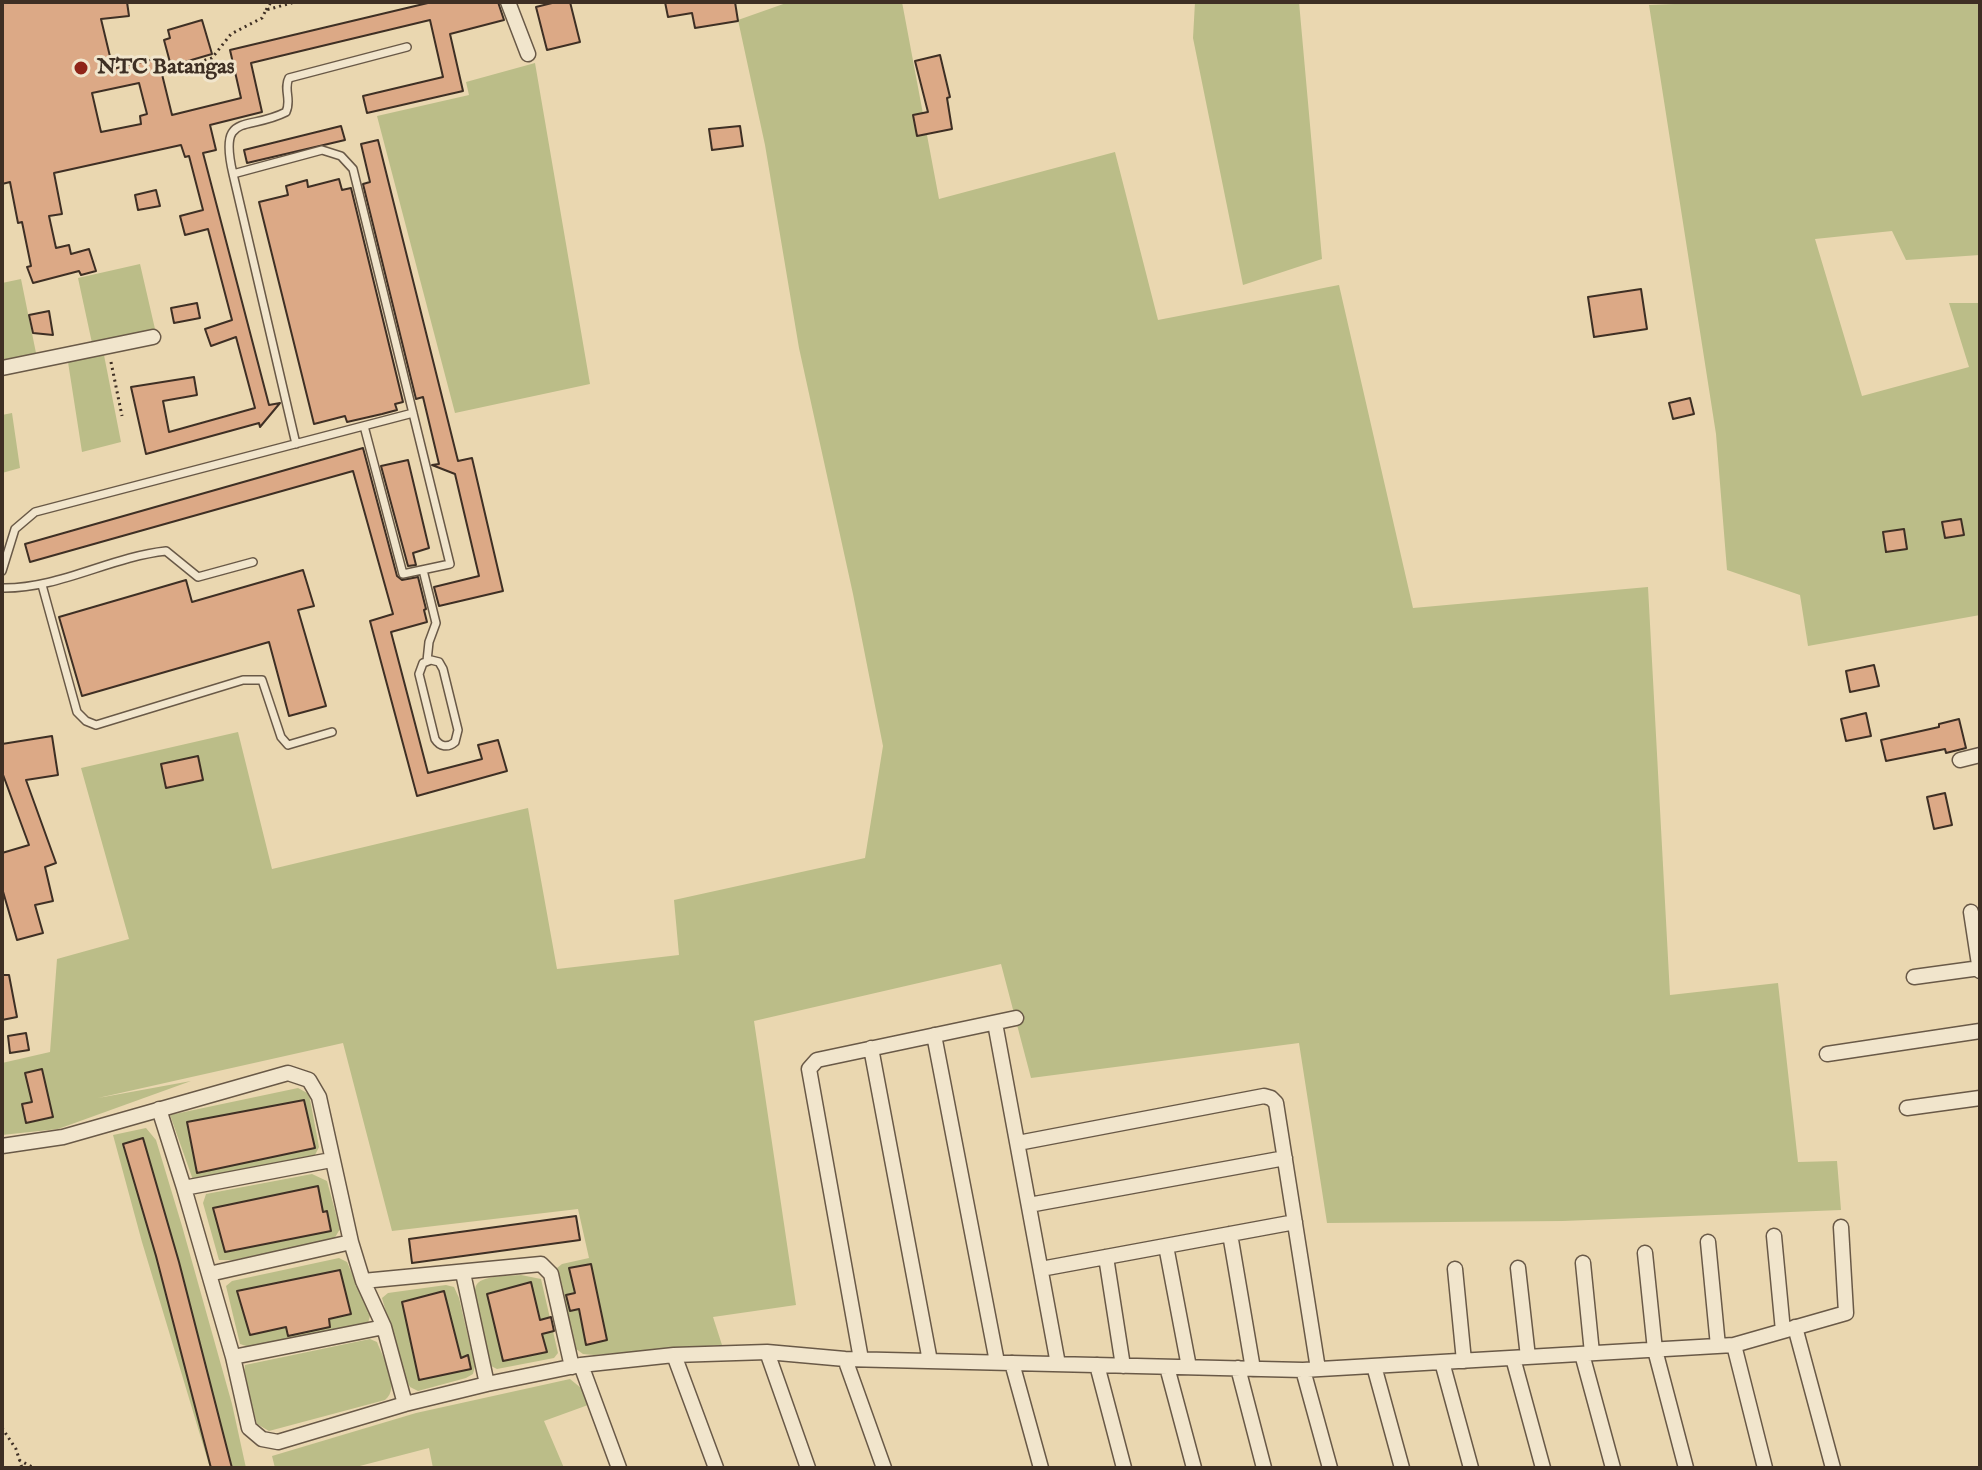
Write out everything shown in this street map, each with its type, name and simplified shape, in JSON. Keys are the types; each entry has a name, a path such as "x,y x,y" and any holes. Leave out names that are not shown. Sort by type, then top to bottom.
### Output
{"street":[{"path":"508,2 528,54"},
{"path":"2,368 153,337"},
{"path":"1960,760 1980,755"},
{"path":"1914,977 1980,970 1971,912"},
{"path":"861,1359 809,1069 817,1060 1016,1018"},
{"path":"995,1023 1058,1364"},
{"path":"1827,1054 1980,1031"},
{"path":"934,1035 1004,1363 1035,1467"},
{"path":"871,1048 930,1361"},
{"path":"2,1146 63,1137 288,1073 309,1080 319,1097 351,1242 363,1281 384,1327 405,1404"},
{"path":"1018,1143 1264,1096 1276,1103 1295,1222 1311,1369 1330,1468"},
{"path":"1907,1108 1980,1098"},
{"path":"159,1109 233,1357 249,1428 270,1442 487,1384 576,1366 674,1355 767,1352 845,1359 1311,1369 1734,1345 1846,1313 1841,1227"},
{"path":"1029,1205 1285,1158"},
{"path":"184,1188 331,1160"},
{"path":"1041,1269 1295,1222"},
{"path":"1230,1234 1245,1368 1264,1468"},
{"path":"1774,1236 1789,1329 1833,1468"},
{"path":"209,1274 351,1242"},
{"path":"1708,1242 1718,1346"},
{"path":"1166,1246 1189,1367"},
{"path":"1645,1253 1655,1350 1686,1468"},
{"path":"1106,1257 1123,1366"},
{"path":"363,1281 537,1263 545,1267 551,1274 576,1366 619,1468"},
{"path":"1583,1263 1587,1354 1613,1468"},
{"path":"1518,1268 1520,1357 1543,1468"},
{"path":"1455,1269 1464,1361"},
{"path":"463,1273 487,1384"},
{"path":"233,1357 384,1327"},
{"path":"1734,1345 1765,1468"},
{"path":"767,1352 808,1468"},
{"path":"674,1355 716,1468"},
{"path":"845,1359 884,1468"},
{"path":"1442,1362 1471,1468"},
{"path":"1097,1365 1124,1468"},
{"path":"1374,1366 1402,1468"},
{"path":"1167,1367 1194,1468"}],"lane":[{"path":"296,444 227,149 230,134 240,124 286,112 289,105 286,84 289,78 407,47"},
{"path":"233,174 322,150 341,156 353,169 450,564 403,574 364,426"},
{"path":"2,571 15,529 35,512 413,413"},
{"path":"2,588 42,585 144,553 166,551 198,577 253,562"},
{"path":"423,570 436,623 429,642 427,661 421,666 419,674 435,739 440,745 448,746 455,742 458,734 443,669 439,662 427,661"},
{"path":"42,585 77,712 86,721 96,725 243,680 262,680 281,737 288,745 332,732"}],"path":[{"path":"170,71 212,58 231,34 262,18 271,2"},
{"path":"266,10 295,2"},
{"path":"108,346 122,416"},
{"path":"2,1428 22,1468"},
{"path":"19,1460 34,1468"}],"green space":[{"path":"789,2 902,2 939,199 1115,152 1158,320 1339,285 1413,608 1648,587 1670,995 1778,983 1798,1162 1837,1161 1841,1210 1563,1221 1327,1223 1299,1043 1031,1078 1001,964 754,1021 796,1305 713,1317 722,1345 594,1355 583,1354 576,1349 557,1268 589,1258 578,1209 392,1231 343,1043 98,1098 191,1081 58,1129 2,1135 2,1063 50,1052 57,959 129,939 81,768 238,732 272,869 528,808 557,969 679,955 674,900 865,858 883,746 799,348 765,145 738,20"},
{"path":"1195,2 1299,2 1322,259 1243,285 1193,38"},
{"path":"1980,2 1980,255 1906,260 1892,231 1815,239 1862,396 1969,367 1949,303 1980,303 1980,615 1808,646 1800,595 1727,570 1716,434 1649,5"},
{"path":"535,63 590,384 455,413 377,116 469,95 466,82"},
{"path":"140,264 155,329 92,343 78,278"},
{"path":"21,279 36,353 2,360 2,283"},
{"path":"104,355 121,442 82,452 68,362"},
{"path":"12,413 20,468 2,473 2,415"},
{"path":"298,1088 309,1094 319,1147 315,1155 193,1180 170,1115"},
{"path":"146,1128 156,1140 182,1226 232,1404 246,1468 210,1468 142,1242 113,1135"},
{"path":"312,1174 327,1181 340,1229 334,1239 233,1260 219,1260 203,1203 206,1194"},
{"path":"339,1258 347,1262 370,1316 368,1323 249,1347 240,1344 226,1286 232,1281"},
{"path":"521,1275 541,1279 558,1353 554,1358 497,1369 488,1360 476,1309 475,1289 485,1279"},
{"path":"446,1285 454,1287 459,1298 475,1366 473,1374 418,1391 410,1387 404,1376 382,1298 388,1293"},
{"path":"370,1339 377,1342 389,1372 391,1388 385,1400 269,1431 257,1424 244,1375 245,1365"},
{"path":"570,1379 581,1388 588,1405 544,1421 564,1468 433,1468 429,1448 352,1468 275,1468 272,1456 416,1413"}],"building":[{"path":"2,2 127,2 129,16 101,19 113,69 158,58 172,115 241,98 230,50 432,2 498,2 504,20 450,34 463,91 367,113 363,96 443,77 430,20 251,63 262,112 210,125 216,150 203,153 269,405 280,403 260,427 259,423 146,454 131,387 194,377 197,395 163,401 169,432 255,408 236,337 211,346 205,329 232,320 208,229 185,235 180,216 203,210 189,156 185,157 181,145 54,173 62,214 49,216 56,248 69,245 71,254 89,249 96,271 81,275 79,271 33,283 27,267 31,266 22,222 18,223 10,182 2,184","holes":["139,83 147,114 140,116 141,124 101,132 92,93"]},
{"path":"570,2 580,42 547,50 536,7"},
{"path":"665,2 735,2 738,21 695,28 692,13 668,17"},
{"path":"202,20 212,54 171,66 164,40 170,38 168,30"},
{"path":"940,55 950,97 947,98 952,129 917,136 913,115 928,112 915,61"},
{"path":"341,126 345,140 247,163 244,150"},
{"path":"740,126 743,146 712,150 709,129"},
{"path":"378,140 458,461 472,458 503,591 439,606 434,587 479,576 455,474 432,465 439,464 423,397 416,399 363,184 370,182 361,144"},
{"path":"339,179 342,190 351,188 403,402 395,404 397,410 382,414 347,422 345,416 314,424 259,202 288,195 286,186 307,180 308,187"},
{"path":"156,190 160,206 138,210 135,195"},
{"path":"1641,289 1647,329 1594,337 1588,297"},
{"path":"197,303 200,318 174,323 171,308"},
{"path":"49,311 53,335 33,333 29,315"},
{"path":"1690,398 1694,414 1673,419 1669,403"},
{"path":"363,448 397,576 402,580 418,577 426,609 427,622 391,632 428,773 482,759 478,745 498,740 507,771 417,796 370,621 393,614 353,471 30,562 25,544"},
{"path":"408,460 429,548 413,553 416,565 408,566 381,466"},
{"path":"1961,519 1964,535 1945,538 1942,522"},
{"path":"1904,529 1907,549 1886,552 1883,532"},
{"path":"303,570 314,606 298,610 326,706 289,716 269,642 82,696 59,617 186,580 192,602"},
{"path":"1874,665 1879,686 1850,692 1846,671"},
{"path":"1866,713 1871,736 1846,741 1841,719"},
{"path":"1959,719 1966,748 1886,761 1881,740 1939,727 1939,724"},
{"path":"52,736 58,775 26,780 56,863 45,867 53,901 35,905 43,933 17,940 2,888 2,853 29,845 2,772 2,744"},
{"path":"198,756 203,780 166,788 161,764"},
{"path":"1945,793 1952,825 1934,829 1927,797"},
{"path":"2,975 9,975 17,1017 2,1020"},
{"path":"26,1033 29,1050 10,1053 8,1036"},
{"path":"42,1069 53,1117 26,1123 22,1104 32,1102 25,1073"},
{"path":"304,1100 315,1148 197,1173 187,1122"},
{"path":"143,1138 179,1262 232,1468 211,1468 156,1256 123,1144"},
{"path":"318,1186 323,1212 327,1211 331,1231 225,1252 213,1208"},
{"path":"576,1216 580,1240 412,1263 409,1239"},
{"path":"591,1264 607,1340 586,1345 579,1309 570,1311 566,1295 575,1293 569,1268"},
{"path":"340,1270 351,1314 329,1319 330,1327 288,1336 286,1327 250,1335 237,1291"},
{"path":"531,1282 540,1320 551,1317 554,1331 542,1334 547,1352 503,1361 487,1294"},
{"path":"444,1291 461,1358 468,1355 471,1369 419,1380 402,1302"}],"place":[{"name":"NTC Batangas","path":"81,68"}]}
